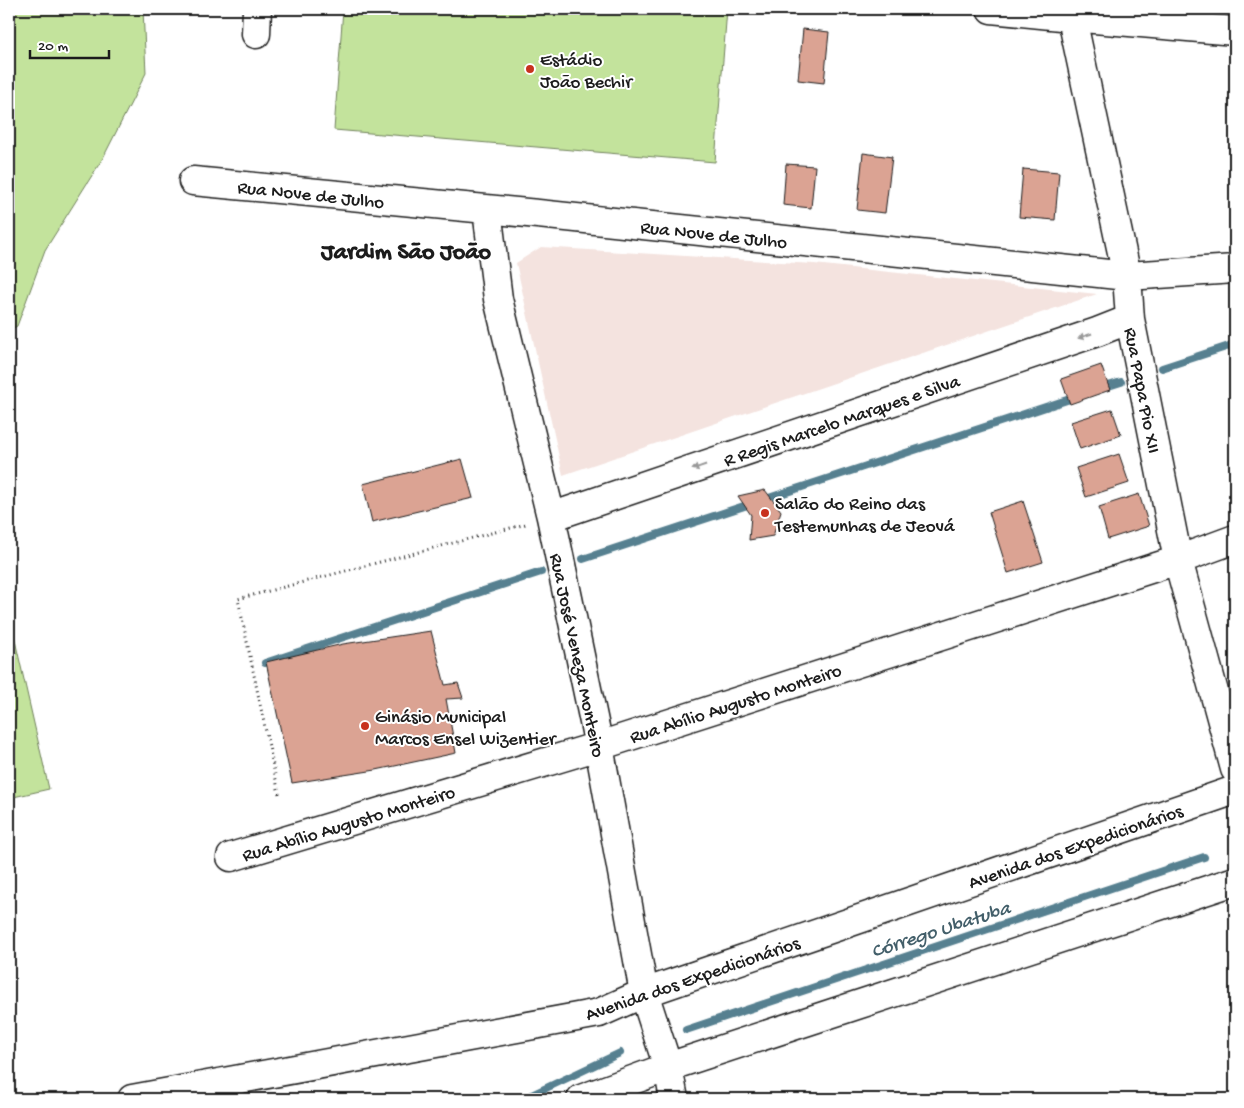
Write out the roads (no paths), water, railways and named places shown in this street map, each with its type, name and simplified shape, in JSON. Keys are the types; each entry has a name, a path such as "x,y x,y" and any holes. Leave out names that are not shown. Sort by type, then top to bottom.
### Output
{"street":[{"path":"991,9 1070,13 1235,31"},
{"name":"Rua Papa Pio XII","path":"1070,13 1127,276 1130,319 1178,560 1235,769"},
{"name":"Rua Nove de Julho","path":"193,181 1127,276 1235,269"},
{"name":"Rua José Veneza Monteiro","path":"487,210 498,299 551,517 598,746 644,993 668,1067 674,1099"},
{"name":"R Regis Marcelo Marques e Silva","path":"551,517 1087,336 1130,319"},
{"name":"Rua Abílio Augusto Monteiro","path":"231,857 598,746 1178,560 1235,539"},
{"name":"Avenida dos Expedicionários","path":"132,1099 599,1013 644,993 1235,790"},
{"path":"581,1099 668,1067 1235,882"}],"waterway":[{"path":"1162,368 1235,344"},
{"path":"1099,389 1121,382"},
{"path":"583,559 1076,397"},
{"path":"265,663 541,572"},
{"name":"Córrego Ubatuba","path":"686,1030 1204,857"},
{"name":"Córrego Ubatuba","path":"523,1099 620,1053"}],"place":[{"name":"Estádio João Bechir","path":"530,69"},
{"name":"Salão do Reino das Testemunhas de Jeová","path":"765,513"},
{"name":"Ginásio Municipal Marcos Ensel Wizentier","path":"365,726"}],"district":[{"name":"Jardim São João","path":"406,250"}]}
